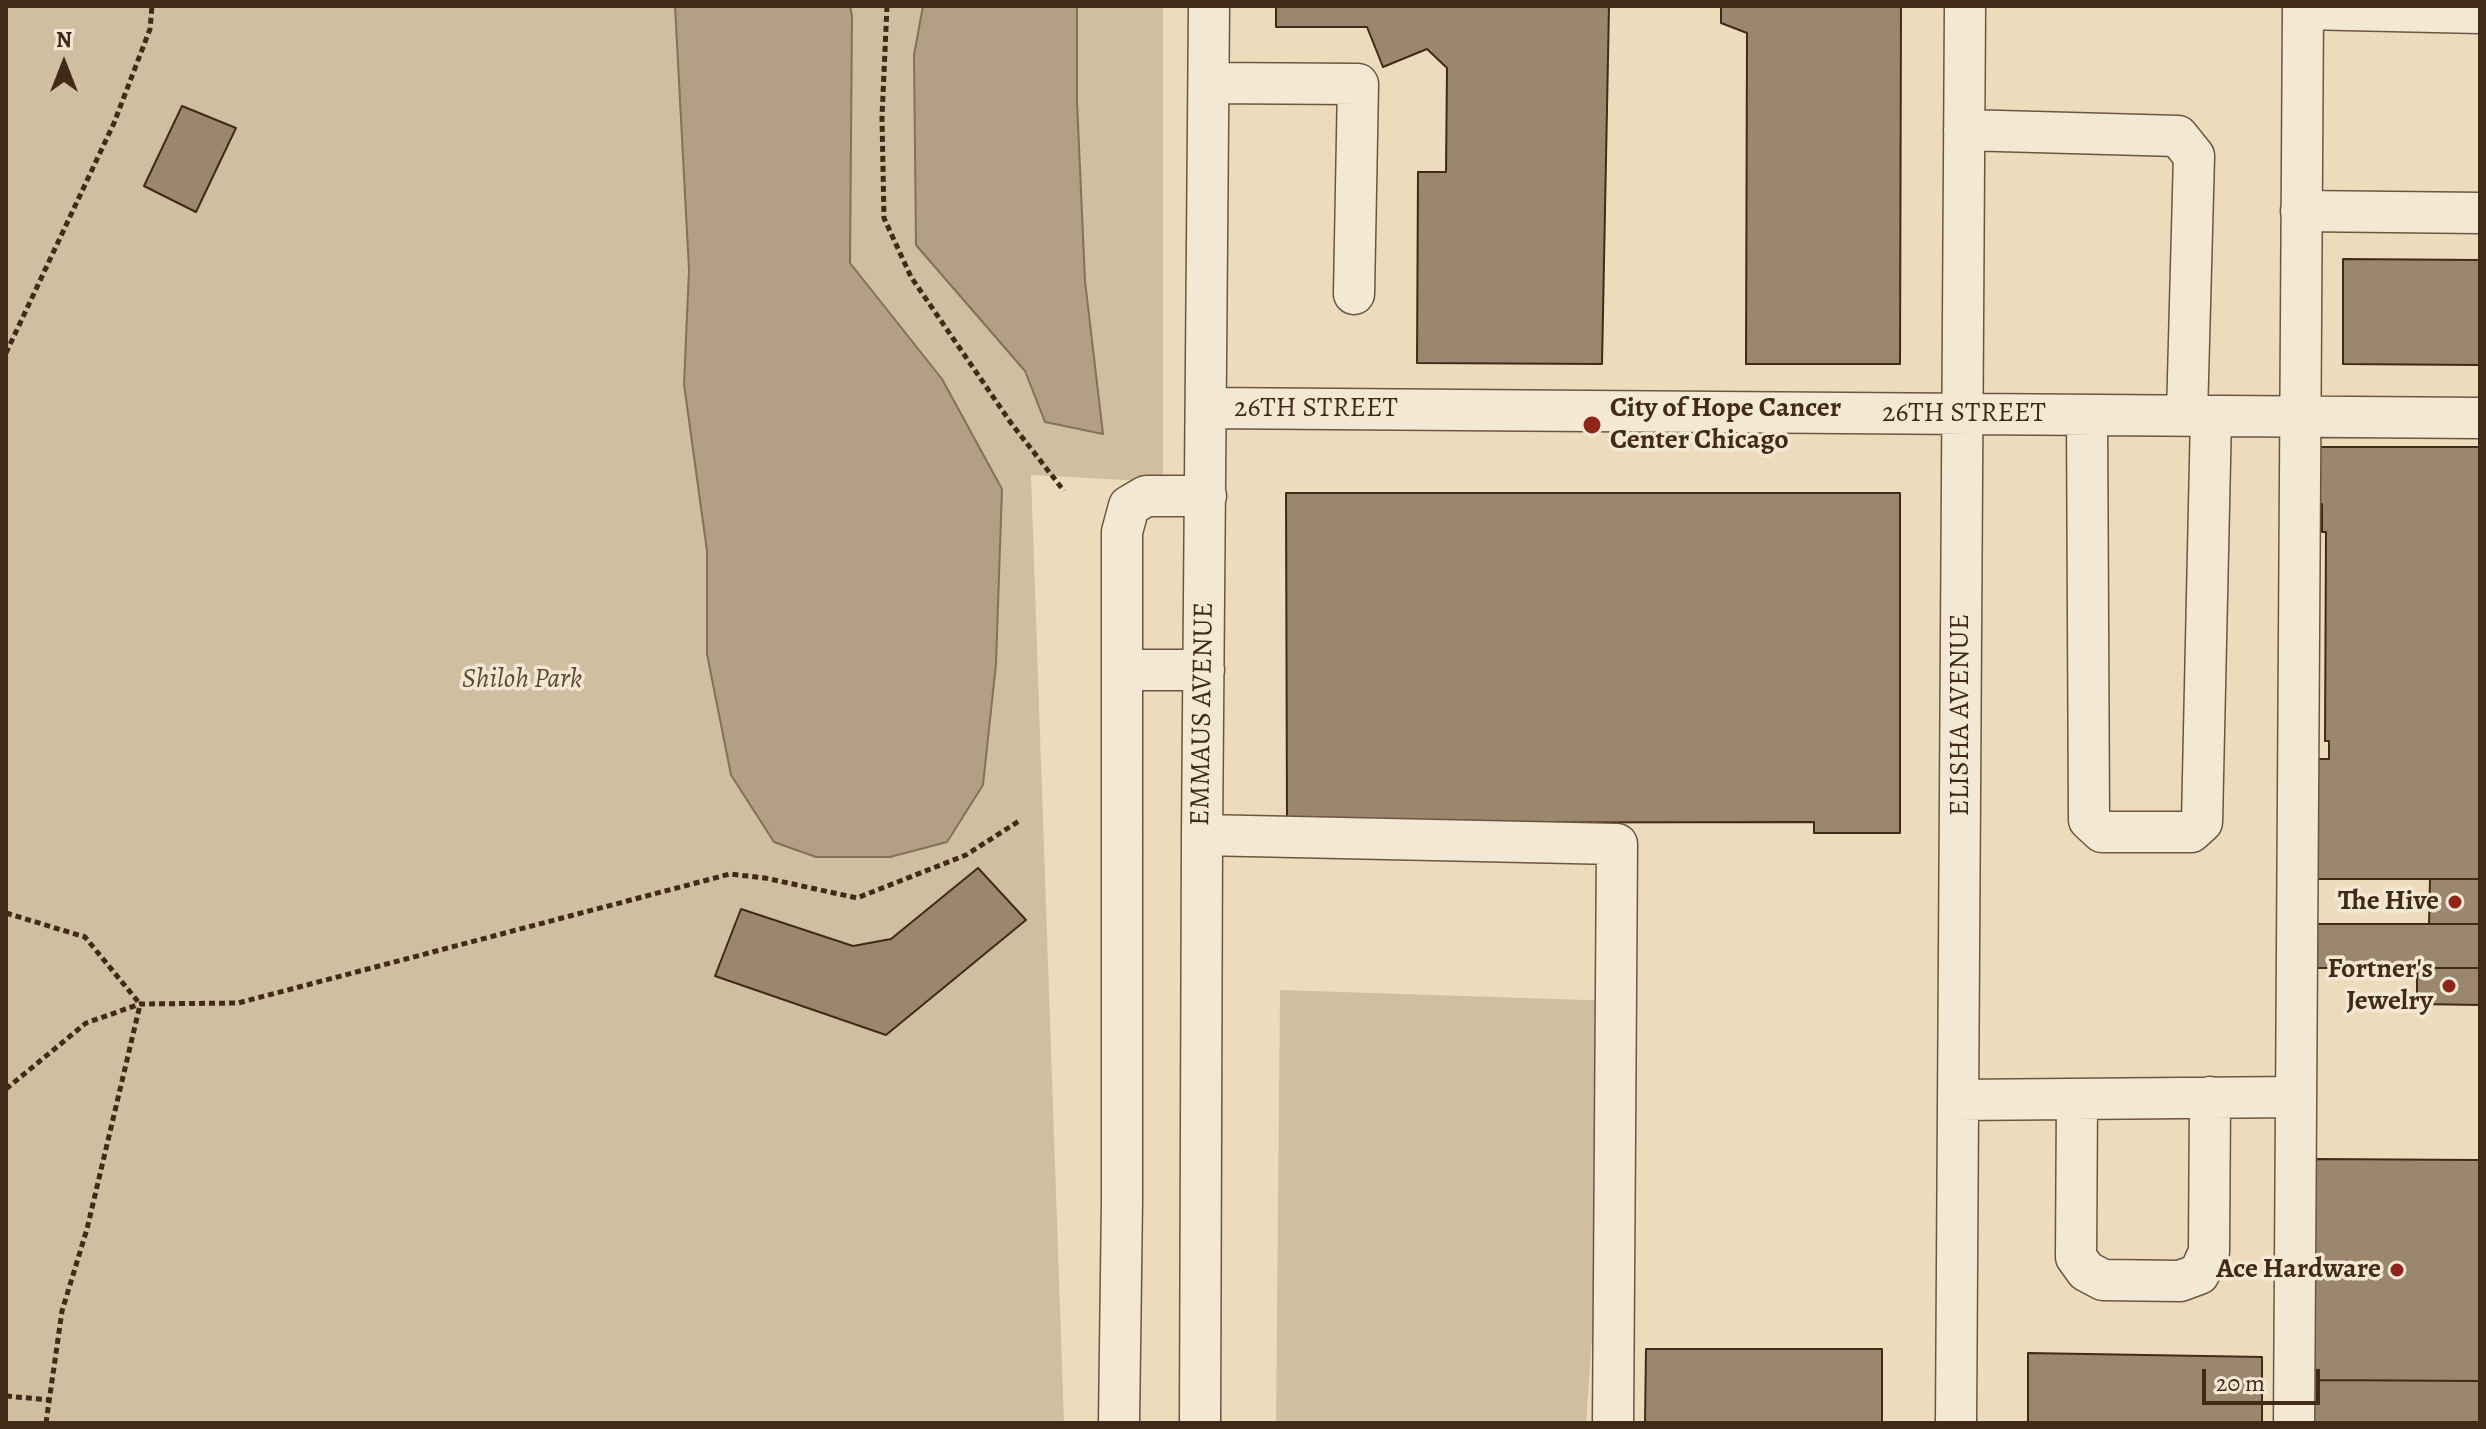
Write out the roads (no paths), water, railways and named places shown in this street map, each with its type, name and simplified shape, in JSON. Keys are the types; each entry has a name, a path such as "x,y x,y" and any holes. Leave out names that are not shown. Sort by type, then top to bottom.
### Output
{"street":[{"name":"EMMAUS AVENUE","path":"1200,1423 1209,6"},
{"name":"ELISHA AVENUE","path":"1956,1423 1965,6"},
{"path":"2294,1423 2303,8 2480,13"},
{"path":"1209,83 1358,84 1354,294"},
{"path":"1964,130 2178,136 2194,156 2202,822 2191,832 2102,832 2089,820 2087,415"},
{"path":"2301,211 2480,213"},
{"name":"26TH STREET","path":"1207,408 2480,418"},
{"path":"1119,1423 1122,532 1129,506 1146,496 1206,496"},
{"path":"1122,670 1204,670"},
{"path":"1202,835 1617,844 1613,1423"},
{"path":"2077,1099 2076,1257 2086,1271 2103,1280 2180,1281 2199,1274 2209,1252 2210,1097"},
{"path":"1958,1100 2296,1097"}],"place":[{"name":"City of Hope Cancer Center Chicago","path":"1592,425"},
{"name":"The Hive","path":"2455,902"},
{"name":"Fortner's Jewelry","path":"2449,986"},
{"name":"Ace Hardware","path":"2397,1270"}],"park label":[{"name":"Shiloh Park","path":"522,680"}]}
